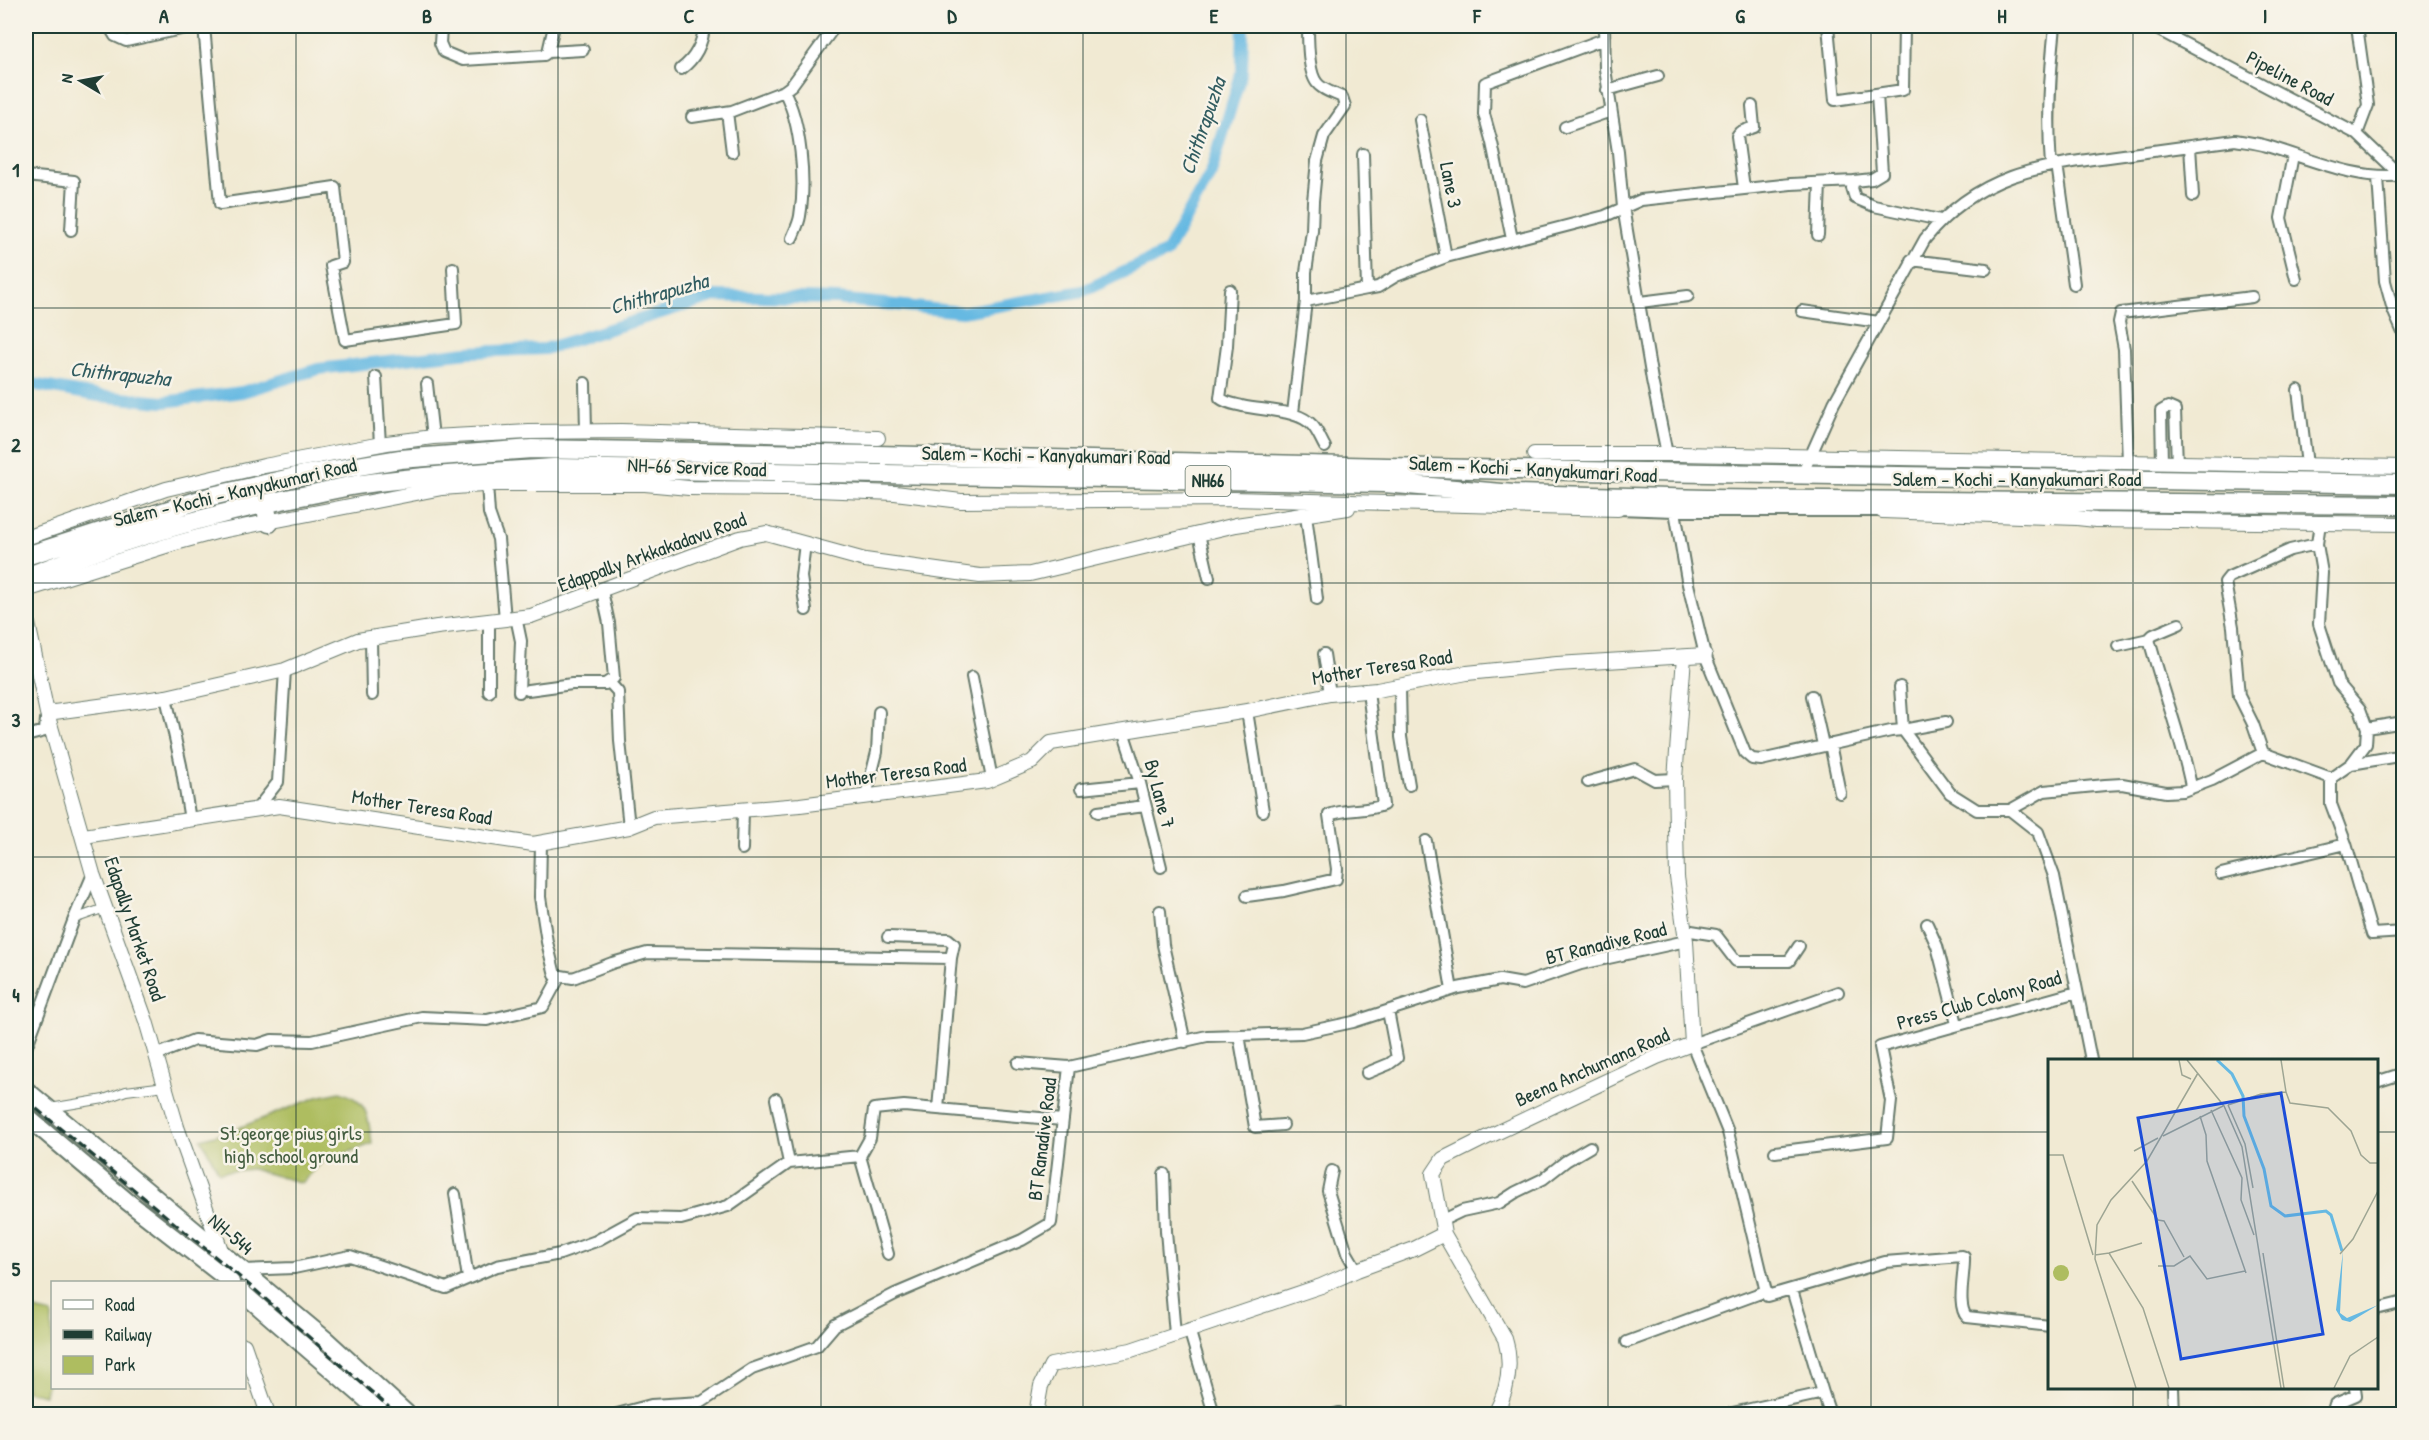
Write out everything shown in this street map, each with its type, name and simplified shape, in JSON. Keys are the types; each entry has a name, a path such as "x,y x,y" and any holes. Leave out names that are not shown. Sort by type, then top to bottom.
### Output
{"highway":[{"name":"Salem - Kochi - Kanyakumari Road","path":"26,556 212,496 304,475 400,459 532,449 680,451 878,446 1534,462 1802,475 1964,477 2106,472 2403,484"},
{"path":"679,470 680,451"},
{"name":"Salem - Kochi - Kanyakumari Road","path":"26,577 97,549 175,526 265,504 362,484 457,474 554,468 1384,483 1618,503 1963,500 2403,505"},
{"path":"1963,500 1964,477"},
{"path":"265,504 269,523"}],"main road":[{"name":"NH-544","path":"26,1090 218,1249 231,1278"},
{"name":"NH-544","path":"26,1116 128,1202 231,1278"},
{"path":"64,1148 76,1132"},
{"path":"205,1261 218,1249"},
{"name":"NH-544","path":"246,1288 326,1340 407,1414"},
{"path":"246,1296 383,1414"}],"street":[{"path":"109,26 115,36 126,41 195,26"},
{"path":"204,26 220,204 335,187 343,262 331,266 345,340 456,324 453,268"},
{"path":"436,26 441,28 440,43 444,52 463,60 583,50"},
{"path":"548,52 554,26"},
{"path":"681,69 691,62 704,37 704,26"},
{"path":"692,117 744,107 784,91 792,85 835,26"},
{"path":"1293,413 1306,301 1306,272 1312,231 1317,161 1324,136 1334,118 1342,112 1345,106 1342,97 1318,85 1315,80 1311,68 1308,26"},
{"path":"1604,26 1607,90 1618,152 1623,207 1667,454"},
{"path":"1828,26 1835,100 1903,90 1904,26"},
{"path":"2055,26 2049,83 2048,128 2074,284"},
{"name":"Pipeline Road","path":"2151,26 2357,134 2402,174"},
{"path":"2357,26 2368,105 2357,134"},
{"path":"1512,239 1484,114 1485,83 1604,39"},
{"path":"1607,90 1658,76"},
{"path":"784,91 795,122 802,183 800,218 792,238"},
{"path":"1306,301 1378,287 1396,276 1446,257 1605,216 1641,201 1744,188 1872,179 1882,173 1876,94"},
{"path":"1744,188 1737,136 1740,132 1754,127 1752,106"},
{"path":"727,111 732,152"},
{"path":"1565,126 1611,111"},
{"name":"Lane 3","path":"1420,120 1446,257"},
{"path":"1802,475 1834,403 1911,260 1940,220 1966,198 2010,176 2054,164 2235,140 2265,145 2293,155 2378,177 2402,174"},
{"path":"2190,146 2193,196"},
{"path":"1363,154 1367,289"},
{"path":"2293,155 2281,218 2296,279"},
{"path":"26,176 74,181 71,230"},
{"path":"2378,177 2385,281 2392,310 2403,335"},
{"path":"1854,181 1852,188 1855,198 1874,206 1940,220"},
{"path":"1818,235 1820,183"},
{"path":"1911,260 1986,269"},
{"path":"1230,290 1227,346 1220,398 1252,408 1293,413 1306,419 1315,427 1325,447"},
{"path":"1640,302 1688,296"},
{"path":"2128,463 2124,349 2119,322 2121,313 2252,297"},
{"path":"1802,311 1879,322"},
{"path":"375,377 380,444"},
{"path":"585,383 586,432"},
{"path":"427,384 433,437"},
{"path":"2298,390 2307,465"},
{"path":"2162,464 2161,411 2168,407 2175,410 2178,464"},
{"path":"26,538 166,489 264,466 380,444 433,437 586,432 714,432 878,446"},
{"path":"1534,462 1667,454 1809,458 2106,472 2128,463 2403,467"},
{"path":"487,484 489,513 498,539 511,618 521,641 523,691 572,684 605,684 614,678 609,623 602,591"},
{"name":"NH-66 Service Road","path":"26,590 216,532 441,488 487,484 645,484 689,488 789,489 895,493 961,501 1233,499 1379,503"},
{"path":"1379,503 1618,503 1675,511 1882,512 2096,520 2403,524"},
{"name":"Edappally Arkkakadavu Road","path":"47,713 166,697 285,670 358,640 531,616 740,538 766,533 866,560 980,576 1030,574 1236,525 1379,503"},
{"path":"2219,503 2219,522"},
{"path":"1675,511 1687,580 1705,655 1745,753 1752,759 1761,760 1946,722"},
{"path":"1306,515 1317,599"},
{"path":"2320,523 2317,544 2322,573 2319,624 2338,683 2360,709 2367,728 2366,744 2351,764 2331,778"},
{"path":"1199,534 1209,578"},
{"path":"805,543 801,577 806,610"},
{"path":"2264,753 2239,696 2233,627 2225,582 2229,576 2290,550 2317,544"},
{"name":"Edapally Market Road","path":"26,614 47,713 93,874 146,1021 218,1249"},
{"path":"489,621 489,692"},
{"path":"2118,646 2149,639 2179,624"},
{"path":"371,638 372,695"},
{"path":"2149,639 2191,786"},
{"path":"1324,654 1330,694"},
{"name":"Mother Teresa Road","path":"84,836 279,806 532,844 629,827 654,817 866,796 993,778 1032,762 1051,743 1247,711 1330,694 1368,692 1479,671 1705,655"},
{"name":"Beena Anchumana Road","path":"1495,1414 1509,1380 1508,1350 1505,1339 1442,1227 1433,1174 1443,1160 1658,1057 1692,1044 1685,936 1677,877 1674,779 1684,657"},
{"path":"256,810 278,782 285,670"},
{"path":"972,676 993,778"},
{"path":"609,682 618,692 620,741 629,827"},
{"path":"1400,686 1401,729 1409,785"},
{"path":"1900,687 1903,730 1950,793 1977,810 2010,810 2044,791 2122,784 2166,792 2182,791 2212,780 2264,753 2331,778"},
{"path":"1247,896 1284,891 1336,879 1337,868 1329,815 1383,805 1368,692"},
{"path":"1812,696 1840,793"},
{"path":"166,697 190,820"},
{"path":"866,796 877,752 879,711"},
{"path":"1247,711 1263,811"},
{"path":"26,736 45,730 47,713"},
{"path":"2367,728 2403,722"},
{"name":"By Lane 7","path":"1123,731 1140,783 1161,867"},
{"path":"2351,764 2403,755"},
{"path":"1588,782 1635,769 1656,780 1674,779"},
{"path":"2331,778 2331,804 2346,844 2372,934 2403,932"},
{"path":"1081,789 1140,783"},
{"path":"1098,812 1145,806"},
{"path":"742,849 743,809"},
{"path":"2010,810 2038,832 2054,876 2091,1059"},
{"path":"1426,841 1452,990"},
{"path":"541,842 540,897 555,975 573,978 646,953 951,958"},
{"path":"2221,874 2346,844"},
{"path":"26,1048 74,918 93,874"},
{"path":"74,918 105,908"},
{"path":"1160,911 1163,945 1185,1042"},
{"path":"1927,924 1937,946 1957,1024"},
{"path":"1685,936 1716,935 1736,961 1789,961 1799,946"},
{"name":"BT Ranadive Road","path":"617,1414 651,1405 702,1402 752,1369 817,1346 835,1325 895,1294 1022,1240 1051,1223 1069,1067 1207,1036 1302,1032 1353,1022 1452,990 1500,980 1523,984 1581,964 1685,936"},
{"path":"888,937 948,939 954,944 938,1109"},
{"path":"156,1055 194,1040 257,1045 272,1040 312,1041 422,1017 487,1020 543,1007 560,976"},
{"path":"1838,992 1692,1044 1728,1132 1767,1296 1885,1262 1962,1256 1965,1263 1962,1311 1967,1317 2048,1326"},
{"name":"Press Club Colony Road","path":"1775,1152 1887,1138 1891,1101 1880,1047 2077,992"},
{"path":"1367,1073 1397,1058 1388,1011"},
{"path":"1239,1035 1255,1127 1283,1125"},
{"path":"1018,1063 1069,1067"},
{"path":"2378,1082 2403,1073"},
{"path":"51,1110 49,1108 60,1104 104,1099 126,1091 165,1086"},
{"path":"776,1099 789,1163"},
{"path":"888,1254 860,1156 870,1138 873,1109 904,1106 1062,1120"},
{"path":"1036,1414 1041,1386 1051,1365 1131,1350 1322,1286 1414,1249 1462,1211 1499,1203 1543,1179 1566,1161 1590,1147"},
{"path":"231,1278 350,1256 446,1288 496,1266 560,1254 596,1241 638,1218 681,1219 728,1206 789,1163 860,1156"},
{"path":"1332,1172 1328,1191 1347,1253 1358,1270"},
{"path":"1164,1174 1166,1231 1175,1334"},
{"path":"455,1194 468,1278"},
{"path":"1792,1290 1830,1414"},
{"path":"1627,1342 1766,1291"},
{"path":"2378,1308 2403,1302"},
{"path":"1190,1329 1214,1414"},
{"path":"246,1352 268,1414"},
{"path":"2174,1389 2174,1414"},
{"path":"2332,1414 2335,1404 2356,1395 2355,1389"},
{"path":"1728,1414 1823,1393"}],"green space":[{"name":"St.george pius girls high school ground","path":"340,1092 362,1105 368,1118 372,1144 323,1161 302,1183 252,1169 219,1172 201,1139 236,1129 317,1097"},
{"path":"26,1308 51,1314 51,1366 45,1395 26,1391"}],"waterway":[{"name":"Chithrapuzha","path":"26,383 99,396 163,402 242,392 318,369 468,352 545,349 715,296 837,299 962,312 1083,291 1166,253 1211,173 1242,71 1243,26"}],"railway":[{"path":"26,1100 245,1281"},
{"path":"246,1282 397,1414"}]}
